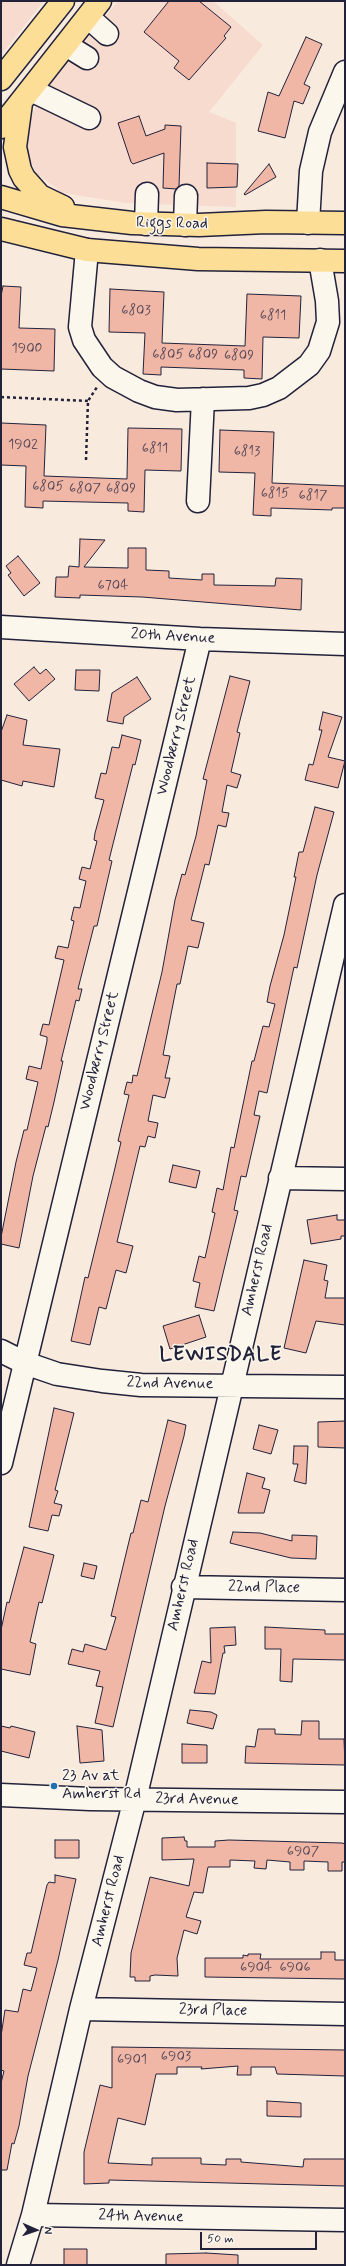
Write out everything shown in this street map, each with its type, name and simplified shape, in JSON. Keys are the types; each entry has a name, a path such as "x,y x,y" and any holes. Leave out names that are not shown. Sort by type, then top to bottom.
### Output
{"main road":[{"path":"1,79 63,1"},
{"path":"1,127 94,9"},
{"path":"26,97 15,147 17,163 24,178 45,199 96,220"},
{"name":"Riggs Road","path":"1,197 62,215 96,220 146,224 345,223"},
{"name":"Riggs Road","path":"1,229 87,250 198,259 345,261"},
{"path":"1,240 30,241 63,245"}],"street":[{"path":"94,9 107,34"},
{"path":"66,45 87,58"},
{"path":"308,223 312,171 320,132 345,72"},
{"path":"26,97 89,118"},
{"path":"146,224 147,194"},
{"path":"185,224 186,196"},
{"path":"87,250 80,327 84,340 102,367 113,377 126,385 155,396 177,400 249,398 263,395 280,388 309,365 319,351 328,322 328,300 320,260"},
{"path":"198,501 203,399"},
{"name":"20th Avenue","path":"1,627 200,639 345,644"},
{"name":"Woodberry Street","path":"1,1463 200,639"},
{"name":"Amherst Road","path":"18,2265 32,2215 81,2009 135,1799 183,1587 233,1385 242,1337 345,905"},
{"path":"280,1178 345,1179"},
{"name":"22nd Avenue","path":"1,1351 25,1363 57,1374 102,1381 141,1385 345,1387"},
{"name":"22nd Place","path":"183,1587 345,1590"},
{"name":"23rd Avenue","path":"1,1795 26,1797 345,1802"},
{"name":"23rd Place","path":"81,2009 345,2014"},
{"name":"24th Avenue","path":"32,2215 345,2220"}],"path":[{"path":"86,460 88,401 98,387"},
{"path":"1,396 88,401"}],"shaded area":[{"path":"1,1 44,1 1,55"},
{"path":"118,1 213,1 263,45 209,112 236,123 236,207 126,203 63,193 37,174 28,156 25,132 39,99"}],"building":[{"path":"169,1 199,1 231,27 224,36 226,38 189,80 174,68 179,61 144,32"},
{"path":"306,37 322,44 304,84 310,87 303,104 294,101 285,138 258,131 268,92 279,96"},
{"path":"139,116 146,136 165,129 165,125 181,126 179,186 176,189 163,188 164,153 133,164 131,162 118,123"},
{"path":"207,163 238,164 237,187 207,188"},
{"path":"269,164 276,177 245,195 244,194"},
{"path":"3,286 21,287 19,328 55,329 54,371 1,369 1,296"},
{"path":"110,289 164,292 162,343 245,346 247,294 301,296 299,338 263,337 262,379 244,378 244,370 161,367 161,375 143,374 145,333 109,332"},
{"path":"1,423 46,425 44,476 127,479 128,428 182,429 181,471 145,470 144,512 128,511 128,503 43,501 43,508 25,507 26,466 1,465"},
{"path":"220,430 274,432 272,483 345,486 345,508 332,508 332,510 271,508 271,516 253,515 255,473 219,472"},
{"path":"80,539 105,540 84,567 128,568 128,548 146,548 146,570 169,571 169,578 202,580 202,574 214,574 214,585 275,586 276,578 302,579 301,610 142,597 80,595 80,598 55,597 56,577 68,577 69,566 79,567"},
{"path":"18,556 40,583 24,596 8,575 11,573 6,566"},
{"path":"34,667 40,674 46,669 55,679 29,701 14,684"},
{"path":"76,670 100,670 99,691 75,690"},
{"path":"230,676 250,681 237,732 240,733 231,772 241,775 237,788 227,785 222,812 229,813 226,827 218,825 209,865 205,864 191,920 204,923 198,948 188,946 180,984 177,984 163,1055 170,1056 165,1078 170,1078 165,1098 153,1095 148,1121 158,1123 155,1138 148,1136 145,1147 140,1146 117,1242 133,1246 126,1273 116,1270 106,1309 99,1307 90,1345 71,1341 85,1277 88,1278 121,1142 118,1141 129,1095 124,1094 127,1082 132,1083 133,1075 137,1076 162,972 175,900 182,874 185,875 196,836 207,780 203,779"},
{"path":"137,677 151,699 124,717 123,724 107,721 112,693"},
{"path":"323,712 342,717 328,757 345,761 338,788 305,780 309,764 313,765 322,730 319,730"},
{"path":"7,715 27,720 23,745 60,749 54,787 23,781 22,786 1,780 1,732"},
{"path":"122,735 141,740 135,765 133,764 109,860 112,861 97,926 94,926 78,989 82,989 79,1001 76,1000 61,1061 63,1061 48,1127 46,1126 33,1176 19,1248 1,1244 1,1237 16,1162 24,1130 27,1130 38,1082 26,1079 29,1066 41,1069 47,1037 40,1035 43,1024 49,1025 64,960 55,958 58,946 68,948 74,921 71,920 74,907 80,908 86,881 79,879 82,867 90,869 97,841 94,840 95,833 104,800 95,798 101,773 106,774 112,747 119,748"},
{"path":"315,807 334,812 317,875 297,968 294,967 267,1093 259,1091 254,1115 260,1116 246,1177 241,1176 234,1210 238,1211 214,1311 195,1307 200,1283 193,1281 199,1256 205,1258 215,1213 212,1212 217,1188 223,1190 231,1147 234,1148 252,1061 254,1061 263,1026 269,1027 275,1004 267,1002 270,986 284,935 296,877 294,877 299,852 303,852"},
{"path":"173,1165 200,1171 196,1188 169,1182"},
{"path":"337,1215 337,1220 345,1220 345,1236 341,1236 341,1239 311,1244 307,1220"},
{"path":"304,1260 327,1265 324,1280 328,1281 325,1298 345,1298 345,1325 316,1321 306,1353 284,1348"},
{"path":"199,1315 206,1337 170,1349 163,1326"},
{"path":"54,1408 74,1413 55,1490 58,1491 54,1503 62,1505 59,1516 52,1515 48,1531 29,1527"},
{"path":"168,1420 186,1425 165,1506 113,1727 95,1723 103,1687 96,1686 100,1671 68,1664 72,1649 83,1652 85,1644 106,1650 116,1617 111,1616 131,1533 133,1533 141,1500 148,1502"},
{"path":"345,1421 345,1448 318,1447 318,1422"},
{"path":"259,1425 278,1430 271,1454 253,1449"},
{"path":"294,1446 308,1446 306,1484 294,1481 298,1464 293,1464"},
{"path":"247,1473 265,1478 262,1488 270,1490 264,1513 238,1513"},
{"path":"233,1532 260,1533 292,1541 292,1535 317,1536 316,1559 291,1558 230,1543"},
{"path":"24,1547 54,1555 42,1603 39,1602 30,1642 36,1644 30,1675 1,1669 1,1630 7,1602 9,1603"},
{"path":"84,1563 97,1566 94,1579 81,1576"},
{"path":"235,1627 236,1645 224,1646 225,1653 223,1653 215,1694 194,1693 202,1661 211,1663 210,1628"},
{"path":"265,1627 325,1630 325,1634 345,1634 345,1660 293,1659 292,1682 280,1681 281,1649 265,1649"},
{"path":"190,1710 211,1712 217,1715 213,1729 187,1723"},
{"path":"302,1721 319,1721 319,1739 344,1739 345,1765 245,1763 246,1746 255,1747 258,1729 275,1729 275,1734 301,1735"},
{"path":"1,1726 10,1728 11,1726 35,1732 29,1758 1,1751"},
{"path":"77,1726 102,1730 104,1761 80,1763"},
{"path":"182,1744 207,1745 207,1763 182,1763"},
{"path":"184,1837 185,1841 187,1841 187,1847 215,1847 215,1841 229,1840 342,1843 345,1844 345,1862 342,1862 342,1871 328,1871 328,1862 304,1861 304,1870 290,1870 290,1862 267,1860 266,1869 254,1868 255,1861 230,1860 230,1867 208,1867 203,1893 194,1892 186,1917 201,1921 197,1934 184,1930 177,1958 178,1976 155,1975 150,1976 150,1981 135,1981 135,1977 130,1977 131,1953 150,1877 189,1886 194,1859 162,1860 162,1838"},
{"path":"55,1840 79,1840 79,1858 55,1858"},
{"path":"55,1875 76,1879 58,1960 28,2076 19,2126 14,2144 12,2143 7,2170 1,2170 1,2083 4,2071 1,2070 1,2036 5,2010 18,2012 23,1989 31,1991 37,1968 24,1965 27,1953 31,1953 47,1885 49,1882 55,1883"},
{"path":"321,1952 335,1952 335,1960 345,1960 345,1979 205,1977 205,1958 243,1958 243,1955 248,1956 248,1954 261,1954 260,1959 321,1959"},
{"path":"112,2047 345,2050 345,2076 277,2074 275,2067 251,2067 251,2075 237,2075 238,2066 201,2069 202,2067 177,2067 177,2074 156,2074 145,2125 118,2118 108,2163 152,2165 152,2158 201,2158 201,2164 226,2165 226,2159 241,2159 241,2162 303,2167 304,2159 345,2159 345,2186 109,2180 109,2183 84,2184 84,2152 100,2085 112,2088"},
{"path":"267,2101 301,2103 301,2117 267,2116"},
{"path":"64,2249 87,2249 87,2265 64,2265"},
{"path":"206,2253 238,2255 238,2265 166,2265 166,2254"}],"place":[{"name":"23 Av at Amherst Rd","path":"54,1786"}],"district":[{"name":"LEWISDALE","path":"221,1356"}]}
